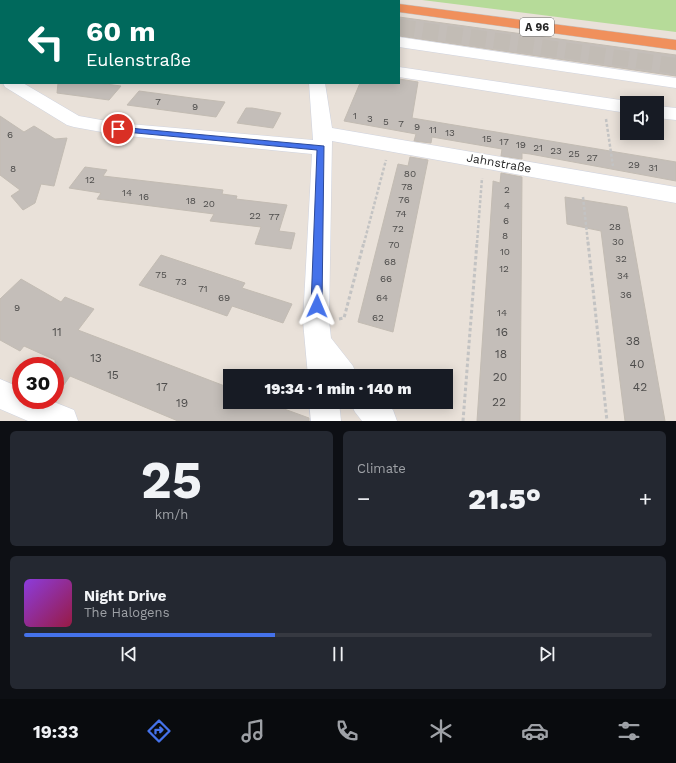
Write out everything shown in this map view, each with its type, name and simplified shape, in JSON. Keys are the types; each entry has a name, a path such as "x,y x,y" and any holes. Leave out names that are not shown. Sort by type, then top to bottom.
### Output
{"highway":[{"name":"A 96","path":"400,8 676,45"}],"street":[{"path":"400,42 676,83"},
{"path":"400,72 620,106"},
{"name":"Jahnstraße","path":"13,84 74,121 83,124 118,129 391,144 676,195"},
{"path":"317,84 322,140 317,332 321,369"},
{"path":"664,113 676,114"},
{"path":"317,332 338,369"},
{"path":"0,394 63,421"},
{"path":"325,409 326,421"},
{"path":"371,409 382,421"}],"path":[{"path":"603,103 616,184"},
{"path":"317,332 344,318 391,144"},
{"path":"463,421 484,160"},
{"path":"581,178 607,421"}],"green space":[{"path":"422,0 676,0 676,32"}],"building":[{"path":"400,17 676,55 676,76 400,36"},
{"path":"400,79 418,82 412,118 676,162 676,181 530,154 522,153 522,159 501,156 502,149 432,137 431,143 414,141 416,134 344,121 360,84 400,84"},
{"path":"58,84 106,84 121,86 109,100 57,93"},
{"path":"139,91 225,102 216,117 127,105"},
{"path":"246,108 281,113 273,128 237,123"},
{"path":"0,116 24,132 34,126 55,139 67,138 54,186 41,184 35,203 23,210 11,196 20,190 0,175"},
{"path":"410,157 428,160 393,332 358,322 398,164 408,166"},
{"path":"85,167 107,170 103,176 223,190 222,194 237,196 236,199 287,205 279,231 295,233 291,249 255,244 261,227 210,221 214,214 97,199 101,193 69,188"},
{"path":"501,173 522,177 520,421 477,421 493,181 500,183"},
{"path":"565,197 627,207 665,421 625,421 601,231 567,224"},
{"path":"161,255 245,283 242,288 292,304 283,323 232,306 227,316 139,285"},
{"path":"21,279 61,302 65,297 94,309 78,330 223,385 223,409 284,409 309,418 309,421 178,421 70,376 64,385 64,357 48,357 24,346 20,351 0,340 0,299"}],"tunnel":[{"path":"400,27 676,66"}],"route":[{"path":"118,129 321,148 317,306"}]}
